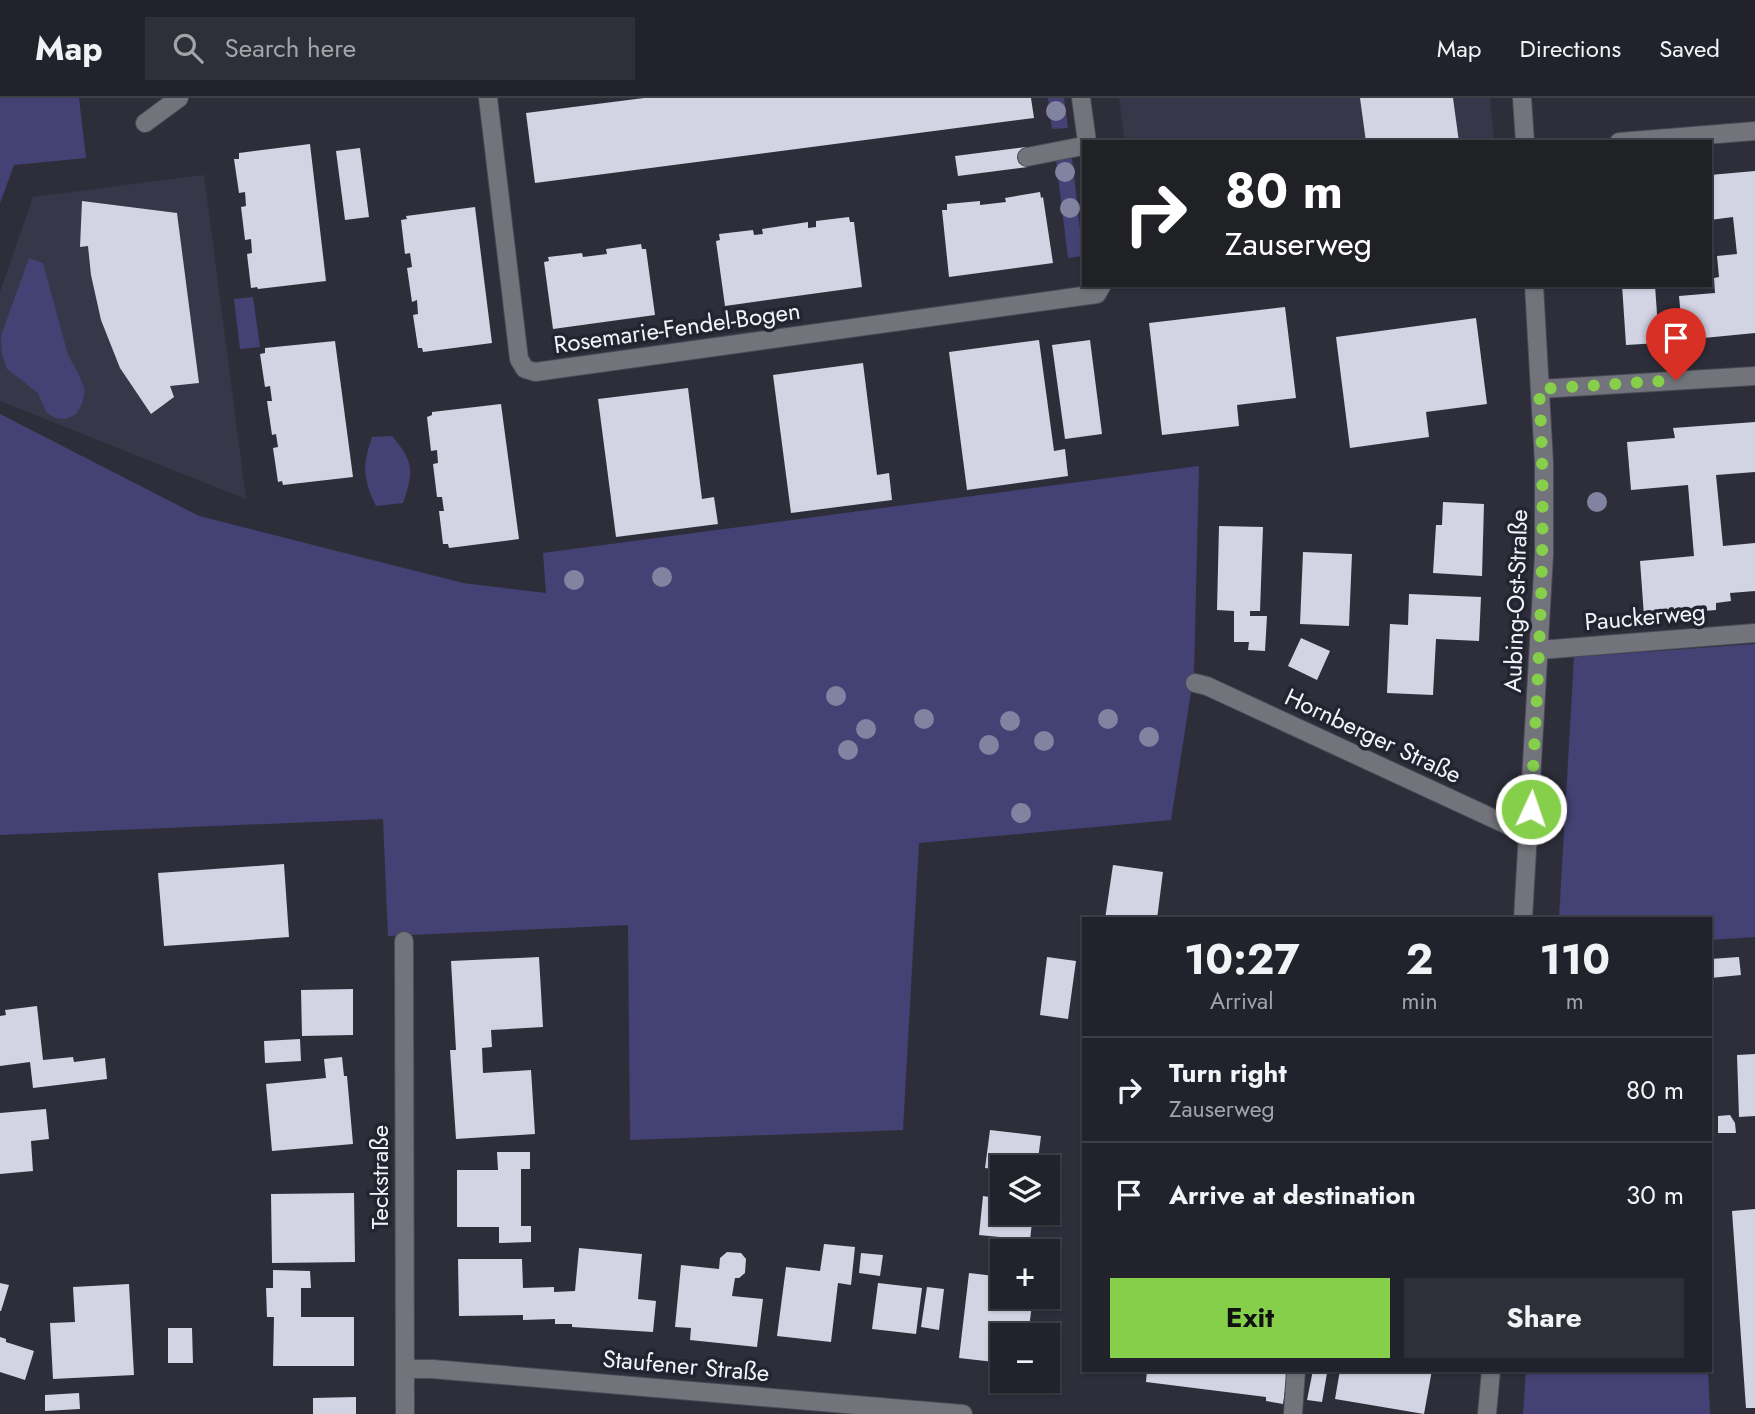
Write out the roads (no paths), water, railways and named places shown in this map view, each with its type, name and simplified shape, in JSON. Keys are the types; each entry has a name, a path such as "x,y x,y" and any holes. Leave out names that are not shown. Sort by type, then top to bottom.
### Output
{"street":[{"path":"145,122 179,98"},
{"name":"Rosemarie-Fendel-Bogen","path":"488,98 519,359 525,369 535,372 1097,294 1101,287"},
{"path":"1081,98 1087,140"},
{"path":"1522,98 1525,140"},
{"path":"1644,140 1755,131"},
{"path":"1027,157 1082,146"},
{"name":"Aubing-Ost-Straße","path":"1523,917 1544,555 1544,463 1534,287"},
{"path":"1539,389 1755,376"},
{"name":"Pauckerweg","path":"1539,650 1755,633"},
{"name":"Hornberger Straße","path":"1195,683 1207,686 1529,835"},
{"name":"Teckstraße","path":"404,941 405,1414"},
{"name":"Staufener Straße","path":"405,1369 432,1368 963,1414"},
{"path":"1293,1414 1296,1372"},
{"path":"1487,1414 1491,1372"}]}
